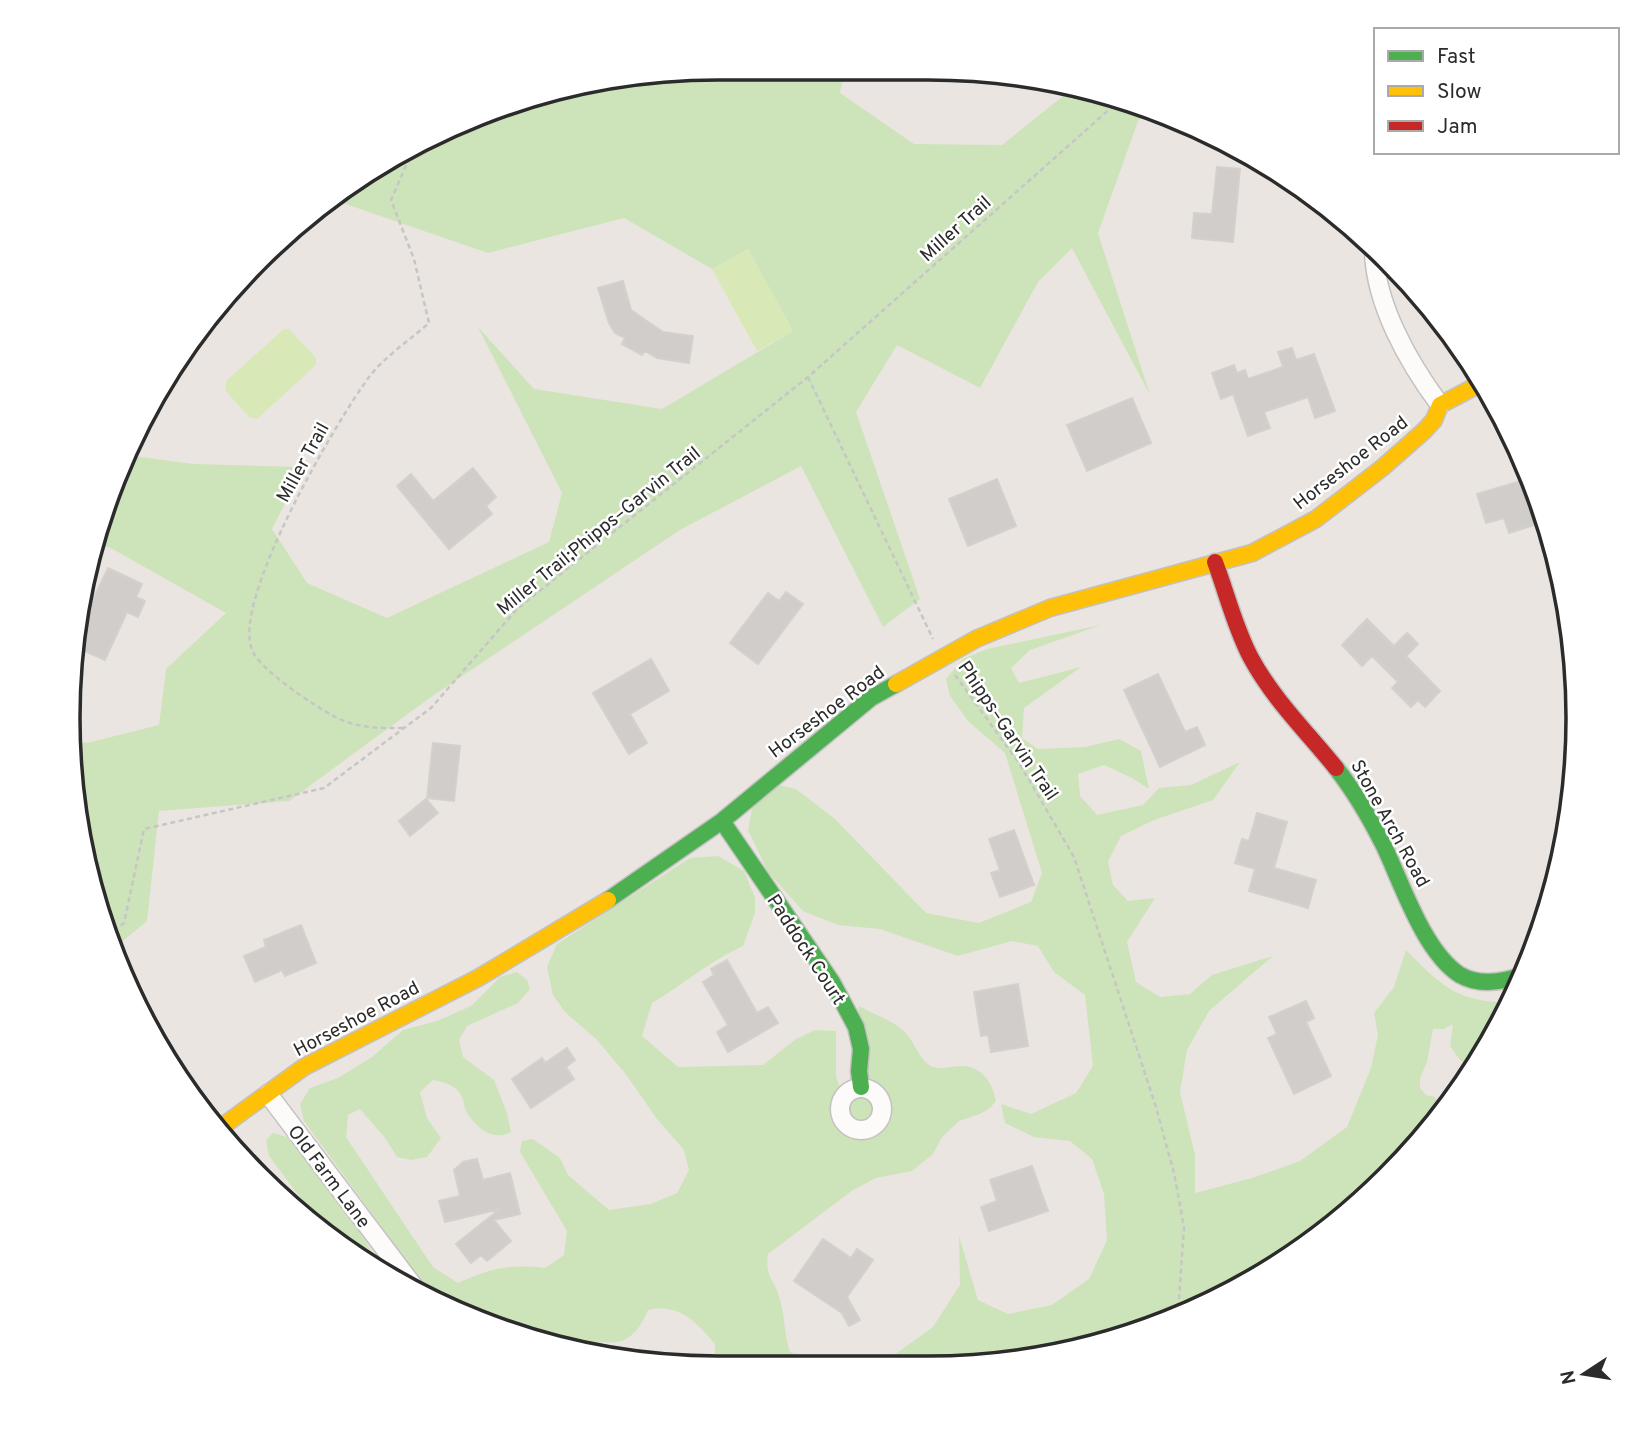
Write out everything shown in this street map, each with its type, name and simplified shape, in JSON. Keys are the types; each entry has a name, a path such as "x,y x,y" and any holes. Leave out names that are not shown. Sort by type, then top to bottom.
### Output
{"street":[{"path":"1377,264 1395,332 1419,377 1440,405"},
{"name":"Horseshoe Road","path":"226,1124 304,1067 478,978 662,864 722,821 871,698 976,639 1050,608 1252,553 1316,519 1382,468 1424,431 1434,420 1440,405 1473,387"},
{"name":"Stone Arch Road","path":"1215,562 1246,647 1258,670 1350,786 1437,951 1460,974 1470,979 1489,982 1512,977"},
{"name":"Paddock Court","path":"722,821 832,982 852,1021 861,1049 861,1087"},
{"name":"Old Farm Lane","path":"268,1094 404,1274"}],"path":[{"name":"Miller Trail","path":"808,377 1112,107"},
{"name":"Miller Trail","path":"404,728 369,729 338,720 282,683 252,651 250,619 282,527 322,450 371,374 429,323 414,259 391,200 408,161"},
{"name":"Phipps–Garvin Trail","path":"808,377 942,657 1019,763 1074,857 1156,1107 1174,1173 1184,1227 1178,1306"},
{"name":"Miller Trail;Phipps–Garvin Trail","path":"116,929 124,923 144,829 324,788 430,708 517,609 808,377"}],"green space":[{"path":"718,80 842,80 840,93 914,144 1002,145 1064,95 1142,117 1098,233 1150,395 1072,248 1038,282 980,388 897,345 856,412 920,599 883,627 801,466 680,530 431,697 289,801 159,811 147,921 121,942 102,884 93,843 86,802 81,742 87,743 159,725 166,669 226,613 104,547 137,456 193,464 303,467 272,529 307,583 387,618 549,542 562,493 478,327 534,389 662,409 793,331 748,249 712,269 624,218 488,253 343,203 399,166 474,129 553,102 635,86"},
{"path":"748,249 793,331 757,351 712,269"},
{"path":"284,329 289,329 316,358 316,365 257,419 249,417 226,391 226,381"},
{"path":"1101,625 1030,650 1011,668 1019,683 1081,667 1024,708 1022,738 1038,749 1085,747 1119,739 1141,751 1149,789 1104,765 1078,774 1080,796 1097,815 1143,805 1159,788 1191,785 1240,762 1213,800 1154,820 1121,836 1108,861 1113,885 1128,901 1155,898 1127,942 1136,982 1160,997 1190,994 1212,975 1273,956 1209,1011 1187,1050 1180,1092 1195,1155 1195,1193 1252,1178 1300,1161 1347,1127 1371,1068 1378,1035 1374,1013 1394,987 1406,950 1430,974 1453,990 1479,1000 1500,1002 1465,1063 1450,1046 1453,1024 1444,1029 1433,1029 1427,1062 1420,1078 1420,1088 1426,1095 1435,1097 1438,1103 1435,1107 1380,1170 1349,1198 1317,1225 1247,1271 1173,1308 1094,1335 1012,1351 970,1355 890,1356 933,1327 960,1285 959,1236 978,1300 1008,1314 1052,1305 1089,1279 1107,1240 1104,1194 1092,1159 1070,1141 1034,1137 1005,1123 1001,1104 1031,1114 1076,1093 1093,1066 1085,995 1054,972 1038,946 1012,941 958,956 880,929 838,925 803,911 768,872 748,830 753,803 778,785 796,789 835,819 926,913 979,923 1031,902 1042,873 1005,753 968,721 950,696 946,679 963,659 987,649"},
{"path":"718,856 744,871 755,898 755,913 743,946 652,1003 642,1036 678,1067 763,1065 796,1039 815,1030 836,1031 836,1076 843,1098 853,1084 859,1006 901,1029 929,1065 941,1068 968,1066 980,1072 989,1082 996,1101 980,1114 959,1121 942,1137 933,1154 912,1171 876,1178 853,1190 768,1254 769,1272 781,1303 790,1352 802,1356 715,1356 715,1344 701,1328 686,1316 669,1309 648,1310 639,1326 621,1341 589,1343 513,1323 436,1291 424,1284 304,1121 300,1104 310,1088 338,1078 372,1057 403,1030 437,1021 471,1006 500,977 517,972 527,980 530,989 518,1003 467,1026 459,1040 463,1057 494,1080 507,1113 511,1132 498,1135 480,1128 466,1111 459,1092 445,1083 433,1080 420,1092 427,1118 441,1138 427,1157 411,1160 397,1157 360,1109 348,1115 346,1137 433,1267 458,1283 500,1268 545,1268 564,1255 567,1231 520,1152 522,1141 533,1139 560,1158 568,1175 609,1210 651,1204 677,1193 689,1170 684,1150 596,1039 565,1012 553,995 547,967 557,944 690,858"},
{"path":"273,1133 287,1137 354,1222 374,1255 305,1204 269,1156 266,1140"}],"building":[{"path":"1217,167 1240,169 1233,242 1192,238 1194,213 1212,214"},
{"path":"623,281 631,310 663,332 693,336 689,363 657,358 645,351 642,355 622,344 625,338 615,333 609,323 598,288"},
{"path":"1292,348 1296,360 1314,354 1335,411 1315,418 1308,397 1264,412 1270,428 1248,436 1233,394 1221,399 1212,373 1234,365 1237,373 1245,370 1248,379 1283,367 1278,352"},
{"path":"1132,398 1151,443 1087,471 1067,425"},
{"path":"473,468 496,497 486,506 492,514 449,549 397,486 411,474 433,501"},
{"path":"997,479 1016,526 968,546 949,499"},
{"path":"1521,481 1536,524 1509,533 1504,518 1486,523 1477,494"},
{"path":"108,568 142,584 136,597 145,601 138,617 127,612 105,660 84,651 91,603"},
{"path":"786,592 803,604 758,664 730,643 768,593 779,601"},
{"path":"1367,619 1394,646 1407,633 1418,644 1406,656 1440,691 1425,707 1418,700 1411,707 1392,688 1398,682 1372,656 1362,666 1342,645"},
{"path":"651,659 669,691 630,714 647,743 629,754 593,693"},
{"path":"1158,674 1185,732 1197,727 1205,745 1160,767 1124,690"},
{"path":"433,743 460,746 454,801 427,798"},
{"path":"426,799 438,813 410,836 399,821"},
{"path":"1257,813 1287,822 1274,868 1316,880 1308,908 1249,891 1255,869 1235,863 1242,839 1249,841"},
{"path":"1014,830 1034,885 1000,897 991,873 1000,870 989,839"},
{"path":"301,925 316,963 285,976 282,970 255,982 244,956 266,947 264,940"},
{"path":"727,960 757,1013 768,1007 778,1023 728,1052 717,1032 728,1025 703,982 714,975 711,969"},
{"path":"1018,984 1028,1046 991,1052 988,1035 981,1036 974,992"},
{"path":"1306,1001 1314,1018 1306,1022 1331,1076 1294,1094 1268,1038 1277,1034 1269,1017"},
{"path":"567,1048 575,1060 566,1067 574,1079 531,1108 512,1079 542,1058 545,1063"},
{"path":"477,1159 483,1180 510,1173 520,1214 494,1220 511,1241 487,1261 481,1255 471,1263 456,1244 500,1209 445,1222 439,1201 460,1196 454,1170 463,1162"},
{"path":"1032,1166 1048,1211 989,1231 981,1207 997,1201 990,1180"},
{"path":"823,1239 851,1258 857,1249 873,1260 847,1297 860,1320 849,1326 842,1313 794,1281"}],"traffic: fast":[{"path":"608,900 722,821 871,698 896,684"},
{"path":"1336,768 1373,825 1415,916 1435,950 1460,975 1475,981 1511,978"},
{"path":"722,821 832,982 856,1027 861,1049 861,1087"}],"traffic: slow":[{"path":"896,684 976,639 1050,608 1252,553 1316,519 1382,468 1424,431 1434,420 1440,405 1473,387"},
{"path":"226,1124 304,1067 478,978 608,900"}],"traffic: jam":[{"path":"1215,562 1240,635 1251,658 1280,701 1336,768"}]}
